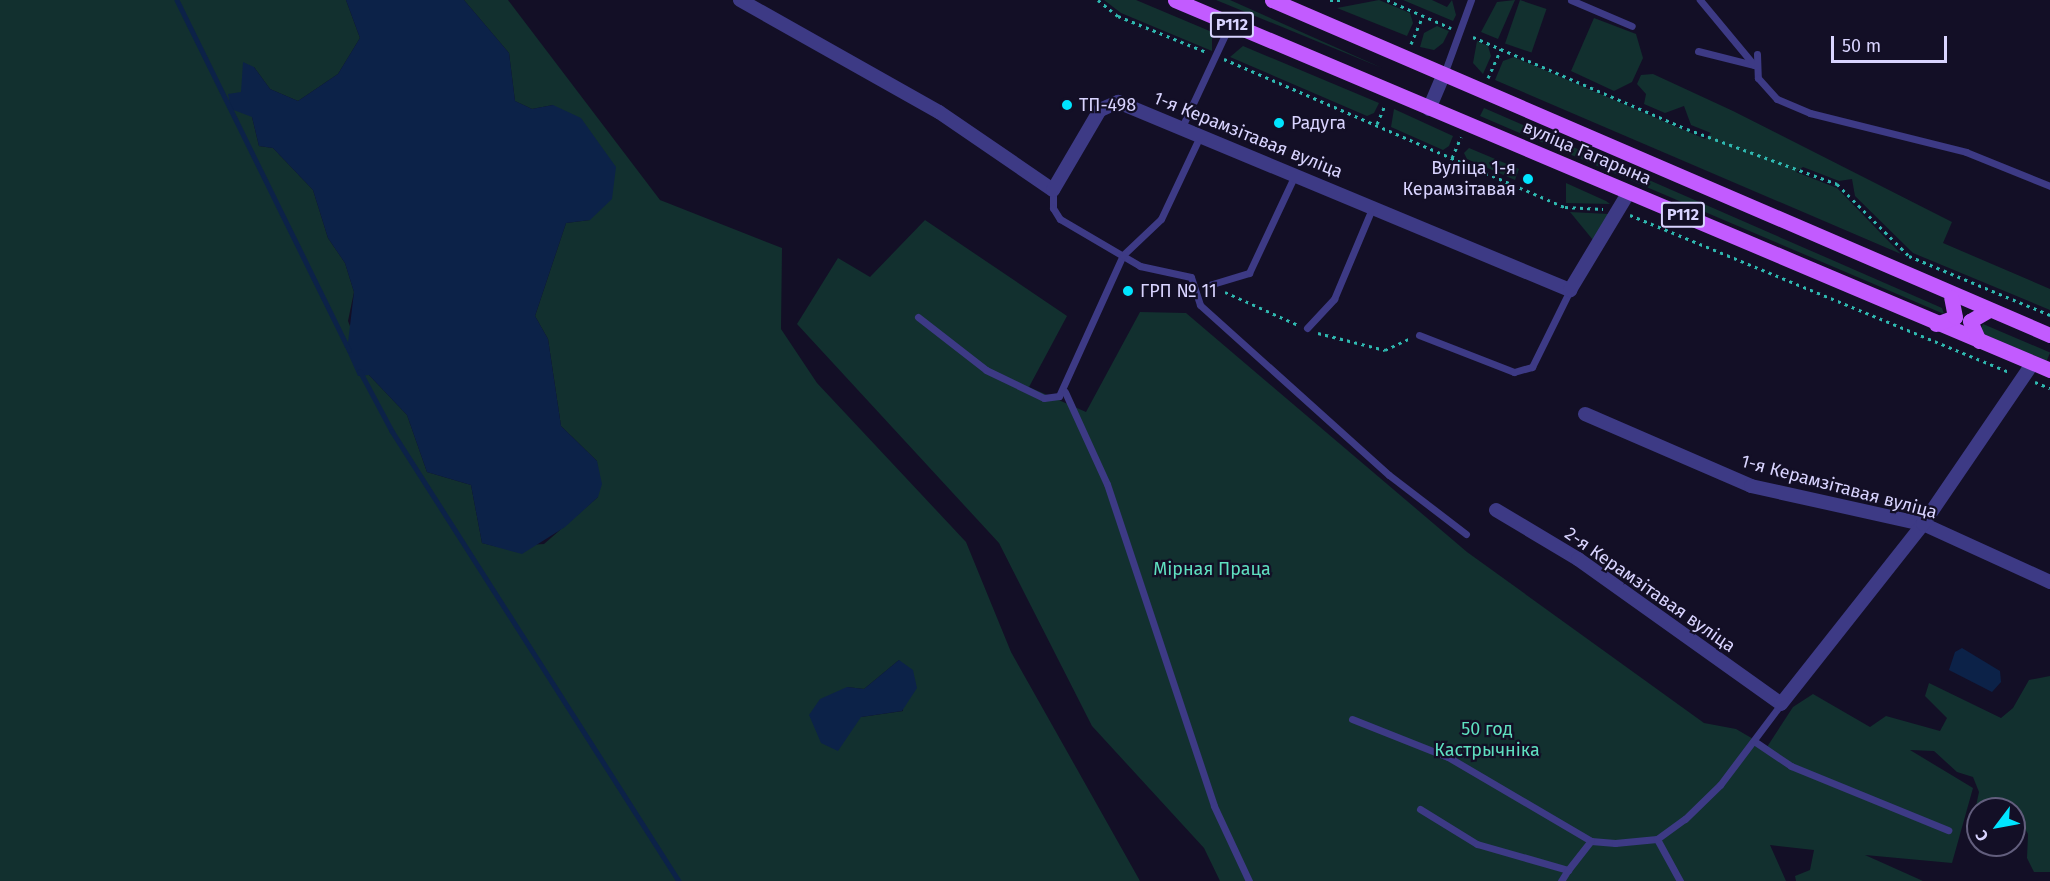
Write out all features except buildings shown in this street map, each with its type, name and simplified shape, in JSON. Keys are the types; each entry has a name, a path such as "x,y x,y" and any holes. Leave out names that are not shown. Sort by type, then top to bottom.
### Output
{"main road":[{"name":"вуліца Гагарына","path":"1175,0 1936,324 2050,370"},
{"name":"вуліца Гагарына","path":"1272,0 1951,297 2050,335"},
{"path":"1936,324 1955,317 1951,297"},
{"path":"1980,341 1972,336 1970,321 1987,311"}],"street":[{"path":"740,0 939,112 1053,190"},
{"path":"1429,108 1444,74"},
{"name":"1-я Керамзітавая вуліца","path":"1053,190 1107,102 1202,133 1570,290"},
{"path":"1570,290 1629,192"},
{"path":"1781,705 1923,524 2033,363"},
{"name":"1-я Керамзітавая вуліца","path":"1585,414 1751,486 1923,524 2050,582"},
{"name":"2-я Керамзітавая вуліца","path":"1496,510 1605,578 1781,705"}],"lane":[{"path":"1444,74 1471,0"},
{"path":"1571,0 1632,26"},
{"path":"1700,0 1754,65 1777,99 1810,113 1966,152 2050,186"},
{"path":"1182,127 1230,24"},
{"path":"1698,51 1754,65"},
{"path":"1754,65 1757,54"},
{"path":"1202,133 1161,219 1123,255 1065,392 1107,484 1214,806 1249,881"},
{"path":"1209,285 1249,273 1296,173"},
{"path":"1053,190 1053,208 1060,219 1140,266 1191,277 1200,305 1389,475 1466,534"},
{"path":"1307,328 1334,299 1373,206"},
{"path":"1419,335 1514,372 1532,368 1570,290"},
{"path":"918,317 986,370 1044,398 1065,392"},
{"path":"1352,719 1448,757 1591,841 1657,839 1720,785 1781,705"},
{"path":"1754,741 1791,766 1948,830"},
{"path":"1420,808 1477,844 1568,870"},
{"path":"1657,839 1680,881"},
{"path":"1561,881 1591,841"}],"path":[{"path":"1098,0 1118,16 1377,124 1565,207 1619,210 2050,388"},
{"path":"1330,0 1345,0"},
{"path":"1387,0 1453,28"},
{"path":"1411,46 1423,16"},
{"path":"1473,37 1687,129 1837,184 1909,256 2050,315"},
{"path":"1487,80 1501,49"},
{"path":"1377,124 1385,105"},
{"path":"1452,158 1461,137"}],"green space":[{"path":"0,0 346,0 360,38 338,74 298,101 270,89 254,67 252,117 259,146 273,148 313,190 328,238 345,263 354,292 348,321 369,375 407,415 427,472 471,485 482,543 498,547 544,544 598,497 597,461 561,426 548,339 535,316 566,223 590,220 553,105 532,109 515,101 509,53 464,0 508,0 660,200 782,248 781,329 817,383 966,542 1011,652 1140,881 0,881","holes":["899,660 903,711 861,717 847,687 864,689"]},
{"path":"1104,0 1136,0 1212,32 1212,51 1121,13"},
{"path":"1216,0 1230,0 1382,68"},
{"path":"1379,0 1410,13 1413,23 1407,36 1337,8"},
{"path":"1403,0 1432,0 1447,7 1452,0 1456,15 1453,21"},
{"path":"1515,0 1498,39 1481,32 1497,2"},
{"path":"1520,0 1546,9 1531,53 1505,43"},
{"path":"1594,18 1636,34 1643,58 1632,82 1614,91 1571,71"},
{"path":"1437,26 1449,31 1443,43 1434,50 1420,47 1424,33"},
{"path":"1477,41 1488,46 1491,56 1483,74 1473,63"},
{"path":"1243,46 1379,103 1374,113 1367,116 1230,57"},
{"path":"1514,57 1705,139 1711,133 1691,125 1684,106 1665,113 1644,104 1646,94 1637,84 1641,75 1653,74 1733,111 1952,222 1943,243 2050,289 2050,310 1913,253 1855,196 1852,179 1839,181 1803,167 1796,172 1837,188 1901,254 1495,80 1503,61"},
{"path":"1484,108 1942,308 1944,314 1480,116"},
{"path":"1394,109 1453,136 1449,146 1443,150 1391,127"},
{"path":"1469,148 1519,169 1515,180 1467,159 1464,153"},
{"path":"1566,183 1606,201 1610,204 1566,203"},
{"path":"1570,212 1609,214 1593,240"},
{"path":"925,220 1067,316 1029,387 1086,412 1140,312 1186,313 1467,552 1704,723 1736,729 1767,747 1793,707 1813,694 1870,727 1886,716 1940,731 1947,718 1925,696 1929,683 2001,718 2013,708 2029,680 2050,676 2050,872 2034,872 2027,858 2026,797 1978,797 1979,792 1973,777 1957,772 1934,751 1910,750 1973,788 1970,797 1966,797 1966,813 1952,863 1865,855 1923,881 1796,881 1795,876 1810,870 1814,850 1770,845 1786,881 1220,881 1204,848 1092,726 999,543 797,324 838,258 870,277"},
{"path":"1983,324 2050,352 2047,361 1979,332"}],"water":[{"path":"346,0 464,0 509,53 515,101 532,109 553,105 581,118 616,167 612,199 590,220 566,223 535,316 548,339 561,426 597,461 602,484 598,497 565,527 522,554 482,543 471,485 427,472 407,415 369,375 358,376 347,351 354,292 345,263 328,238 313,190 273,148 259,146 252,117 231,109 228,94 241,92 243,62 254,67 270,89 298,101 338,74 360,38"},
{"path":"1962,648 2000,671 2001,682 1992,692 1949,670 1955,652"},
{"path":"899,660 913,670 917,688 902,711 861,717 838,751 821,743 809,715 820,699 847,687 864,689"}],"waterway":[{"path":"177,0 349,350"},
{"path":"360,371 392,431 679,881"}],"place":[{"name":"ТП-498","path":"1067,105"},
{"name":"Радуга","path":"1279,123"},
{"name":"Вуліца 1-я Керамзітавая","path":"1528,179"},
{"name":"ГРП № 11","path":"1128,291"}],"park label":[{"name":"Мірная Праца","path":"1212,569"},
{"name":"50 год Кастрычніка","path":"1487,740"}]}
